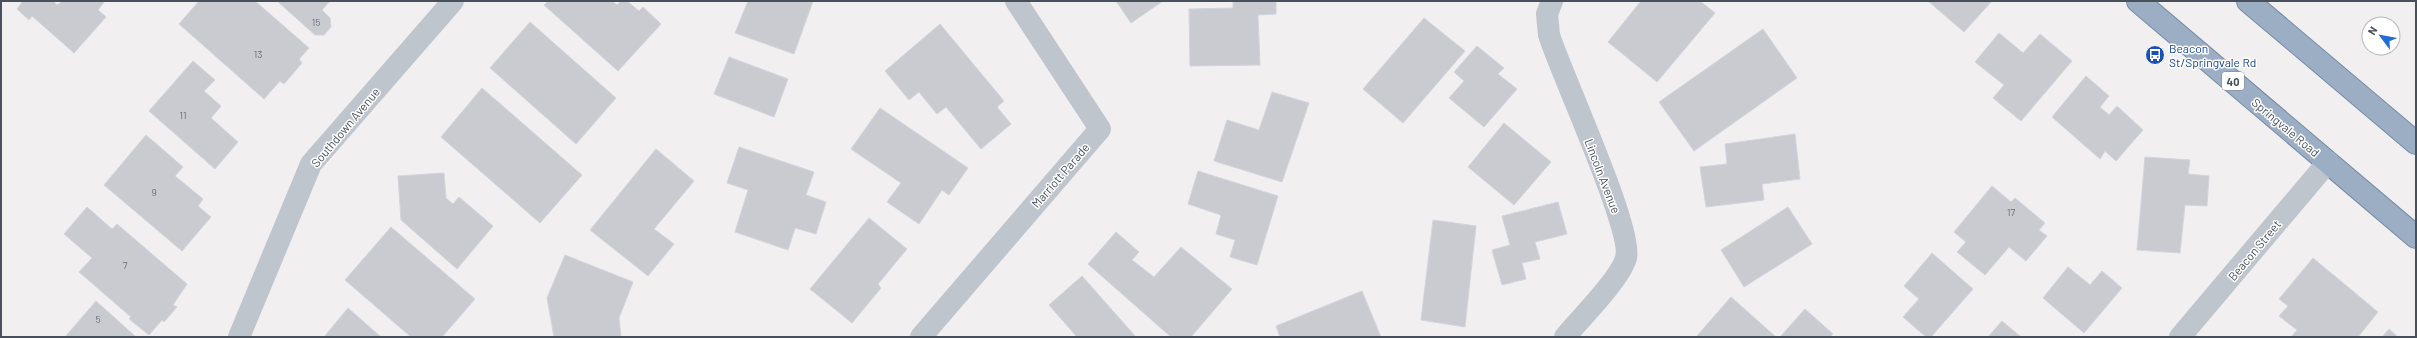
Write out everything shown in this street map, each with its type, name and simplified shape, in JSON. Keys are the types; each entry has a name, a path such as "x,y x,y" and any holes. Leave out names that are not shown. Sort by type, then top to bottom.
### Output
{"highway":[{"name":"Springvale Road","path":"2138,1 2416,237"},
{"path":"2248,1 2416,143"}],"street":[{"name":"Southdown Avenue","path":"239,337 311,164 453,1"},
{"name":"Marriott Parade","path":"920,337 1100,129 1016,1"},
{"name":"Lincoln Avenue","path":"1552,1 1547,14 1549,35 1614,203 1627,246 1626,258 1619,272 1565,337"},
{"name":"Beacon Street","path":"2180,337 2328,162"}],"building":[{"path":"23,1 53,1 57,5 63,1 105,1 98,10 106,17 74,53 32,16 29,20 17,9"},
{"path":"199,1 255,1 309,48 299,59 302,63 284,84 280,81 264,99 179,24"},
{"path":"277,1 330,1 322,10 330,18 331,27 324,35 315,35"},
{"path":"548,1 612,1 617,5 621,1 627,1 639,11 643,7 661,24 618,71 544,5"},
{"path":"748,1 813,1 794,54 735,33"},
{"path":"1116,1 1163,1 1131,23"},
{"path":"1233,1 1276,1 1276,14 1258,15 1260,65 1190,66 1189,9 1233,8"},
{"path":"1641,1 1700,1 1715,13 1657,82 1608,42"},
{"path":"1928,1 1992,1 1964,32"},
{"path":"1424,18 1465,51 1403,123 1363,89"},
{"path":"530,22 616,98 576,144 490,68"},
{"path":"940,24 1004,101 997,107 1011,124 981,149 946,107 937,114 919,92 909,100 885,71"},
{"path":"1763,29 1797,78 1694,151 1659,102"},
{"path":"1999,33 2023,53 2040,34 2072,61 2021,121 1993,98 2004,85 1975,62"},
{"path":"1477,46 1504,68 1498,74 1517,89 1484,127 1449,98 1464,81 1454,72"},
{"path":"729,57 788,79 774,117 714,94"},
{"path":"193,61 215,80 204,91 221,106 211,118 238,142 215,169 149,111"},
{"path":"2086,76 2109,96 2100,107 2109,115 2117,106 2143,130 2116,161 2105,151 2100,159 2052,117"},
{"path":"482,88 582,175 540,223 441,137"},
{"path":"1272,92 1309,103 1282,182 1214,161 1227,120 1259,130"},
{"path":"880,108 968,168 949,195 942,190 919,224 887,202 901,183 851,149"},
{"path":"1504,123 1551,162 1514,205 1468,167"},
{"path":"1795,134 1800,179 1762,184 1764,200 1706,207 1700,167 1727,164 1725,144"},
{"path":"146,135 183,167 175,176 203,199 198,206 211,217 182,251 104,185"},
{"path":"739,147 814,172 806,195 826,202 816,234 795,228 788,250 735,232 748,190 727,183"},
{"path":"656,149 694,181 654,229 674,244 648,276 590,230"},
{"path":"2145,157 2190,160 2188,174 2209,176 2207,206 2185,205 2180,253 2137,250"},
{"path":"1198,171 1278,196 1257,265 1230,257 1235,240 1216,234 1221,215 1188,204"},
{"path":"444,173 446,198 453,204 459,197 493,226 457,269 401,220 398,176"},
{"path":"1992,186 2011,202 2015,198 2045,223 2039,230 2047,236 2026,261 2009,247 1985,275 1957,252 1966,242 1954,232"},
{"path":"1558,202 1567,234 1535,242 1540,259 1522,263 1526,279 1502,285 1492,250 1510,245 1502,216"},
{"path":"87,207 112,229 117,224 187,284 173,305 177,307 164,322 162,320 149,335 129,319 131,317 79,272 92,258 64,234"},
{"path":"1788,207 1812,244 1744,287 1721,250"},
{"path":"869,218 907,249 878,284 881,288 852,323 810,289"},
{"path":"1433,220 1476,226 1465,327 1421,320"},
{"path":"391,227 475,299 442,337 411,337 345,280"},
{"path":"1116,232 1139,252 1132,260 1154,277 1181,247 1232,289 1191,337 1171,337 1088,264"},
{"path":"1932,253 1973,289 1931,337 1926,337 1903,317 1919,299 1904,286"},
{"path":"565,255 633,282 619,318 621,337 554,337 547,298"},
{"path":"2313,258 2378,312 2358,337 2291,337 2297,330 2279,316 2288,306 2279,299"},
{"path":"2068,267 2090,285 2102,271 2122,288 2084,333 2043,298"},
{"path":"1082,276 1136,337 1077,337 1049,305"},
{"path":"1362,291 1381,337 1280,337 1276,326"},
{"path":"1731,297 1776,337 1696,337"},
{"path":"96,301 136,337 65,337"},
{"path":"348,308 381,337 324,337"},
{"path":"1805,309 1833,334 1830,337 1780,337"},
{"path":"2002,321 2021,337 1988,337"},
{"path":"2389,329 2398,337 2382,337"}],"place":[{"name":"Beacon St/Springvale Rd","path":"2155,55"}]}
